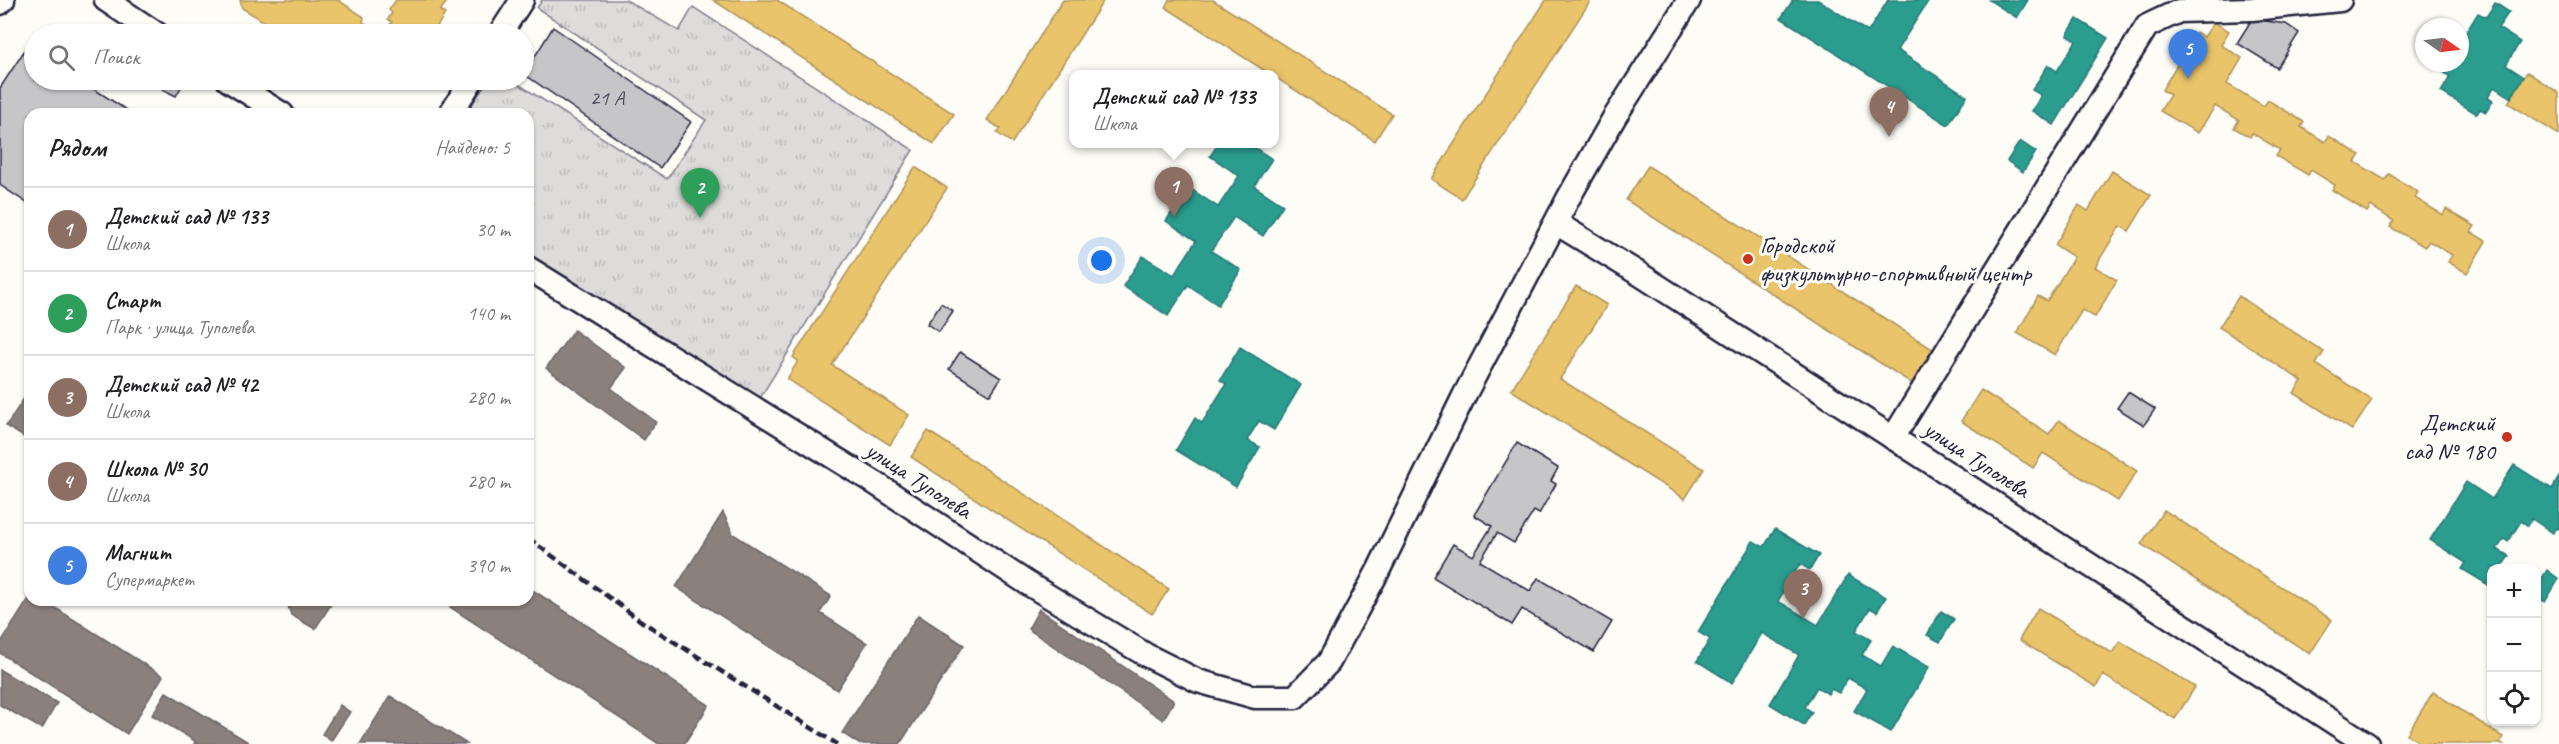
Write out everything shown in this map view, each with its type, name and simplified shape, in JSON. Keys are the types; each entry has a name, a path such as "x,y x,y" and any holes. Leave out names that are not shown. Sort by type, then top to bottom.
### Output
{"street":[{"path":"106,0 142,24"},
{"path":"506,24 522,0"},
{"path":"1556,223 1614,118 1689,0"},
{"path":"1893,438 2147,26 2179,12 2275,7 2340,0"},
{"path":"244,90 272,108"},
{"path":"454,108 466,90"},
{"name":"улица Туполева","path":"534,272 875,483 1027,583 1146,655 1198,681 1255,698 1295,697 1329,662 1383,560 1464,396 1556,223 2367,744"}],"green space":[{"path":"542,0 626,0 679,31 693,7 913,150 757,403 534,261 534,108 470,108 482,90 528,90 667,179 706,120 537,8"}],"building: Жильё":[{"path":"240,0 338,0 364,17 363,22 366,24 268,24 242,8"},
{"path":"396,0 448,0 440,11 445,14 438,24 390,24 392,22 388,19 392,13 389,10"},
{"path":"713,0 777,0 954,114 934,144"},
{"path":"1063,0 1104,0 1012,143 997,133 1001,129 987,120"},
{"path":"1169,0 1213,0 1392,114 1375,141 1279,80 1279,70 1264,70 1165,7"},
{"path":"1546,0 1591,0 1462,199 1431,179"},
{"path":"2214,22 2229,31 2221,45 2242,58 2227,84 2264,106 2268,100 2304,122 2301,127 2325,142 2329,136 2360,155 2355,162 2385,180 2389,174 2418,192 2415,198 2443,215 2446,209 2475,226 2471,232 2486,241 2467,273 2448,262 2452,255 2429,241 2425,247 2390,227 2394,221 2371,206 2367,212 2332,190 2335,185 2311,170 2308,175 2276,156 2280,150 2252,133 2250,137 2234,128 2239,120 2215,106 2198,133 2160,111 2170,95 2162,90 2196,32 2204,37"},
{"path":"2527,72 2559,93 2559,135 2508,103"},
{"path":"1648,166 1937,352 1916,386 1626,200"},
{"path":"915,167 947,188 832,365 909,415 890,445 787,379 798,361 793,357"},
{"path":"2112,171 2151,195 2129,231 2120,226 2095,267 2117,280 2095,317 2082,310 2055,355 2017,333 2038,296 2047,301 2074,257 2055,245 2079,205 2088,211"},
{"path":"1576,286 1607,305 1560,379 1704,469 1685,499 1511,390"},
{"path":"2239,296 2324,352 2316,364 2372,400 2352,430 2294,393 2302,381 2219,327"},
{"path":"1981,390 2049,434 2059,420 2137,471 2118,501 2043,453 2033,468 1961,421"},
{"path":"928,431 1169,589 1152,614 911,457"},
{"path":"2164,510 2332,620 2310,654 2141,544"},
{"path":"2038,608 2112,653 2120,641 2195,687 2175,719 2103,675 2096,687 2019,640"},
{"path":"2433,692 2503,737 2500,742 2503,744 2422,744 2407,734"}],"building: Школы":[{"path":"1793,0 1818,0 1868,32 1888,0 1929,0 1897,50 1967,96 1948,125 1781,18"},
{"path":"1989,0 2028,0 2017,18"},
{"path":"2495,3 2509,12 2498,28 2520,42 2506,65 2524,77 2511,98 2494,87 2488,98 2493,101 2486,112 2480,109 2477,114 2441,92 2450,77 2443,72 2469,72 2469,28 2478,13 2486,17"},
{"path":"2077,19 2108,38 2054,125 2032,111 2041,95 2032,90 2048,65 2057,71 2076,41 2067,35"},
{"path":"2020,141 2036,152 2023,172 2007,161"},
{"path":"1215,148 1255,148 1272,159 1254,186 1283,205 1263,236 1234,217 1211,251 1241,270 1218,305 1188,285 1168,316 1123,286 1143,256 1174,275 1196,241 1166,221 1188,187 1218,207 1239,176 1210,156"},
{"path":"1240,347 1301,385 1274,430 1259,421 1247,440 1260,447 1236,487 1176,450 1195,418 1202,423 1226,384 1220,380"},
{"path":"2514,465 2552,489 2559,477 2559,529 2557,528 2553,533 2532,519 2528,526 2521,521 2508,542 2504,539 2497,549 2509,556 2504,564 2487,564 2487,584 2462,569 2466,563 2430,540 2466,482 2492,499"},
{"path":"1775,529 1819,555 1810,570 1800,564 1778,601 1818,625 1848,575 1886,597 1877,612 1870,608 1856,631 1871,640 1862,655 1881,666 1893,646 1929,667 1891,732 1854,711 1867,689 1848,678 1839,693 1831,689 1828,694 1817,687 1805,707 1812,712 1804,725 1770,704 1799,655 1762,633 1732,683 1697,661 1710,639 1698,632 1753,541 1764,547"},
{"path":"2547,570 2559,579 2545,602 2541,599 2541,580"},
{"path":"1941,611 1954,619 1940,642 1927,635"}],"building: Промзона":[{"path":"574,330 626,368 611,388 656,422 644,440 546,368"},
{"path":"24,398 24,437 6,426"},
{"path":"723,512 733,534 831,596 820,613 867,643 837,690 676,587"},
{"path":"534,591 709,705 684,744 659,744 450,607 534,606"},
{"path":"24,606 52,606 163,676 127,734 0,653 0,644"},
{"path":"288,606 330,606 315,629 291,615"},
{"path":"1039,609 1174,701 1163,720 1028,629"},
{"path":"918,615 964,645 900,744 859,744 842,733"},
{"path":"0,670 57,703 42,729 0,705"},
{"path":"166,692 248,742 246,744 194,744 195,741 152,715"},
{"path":"390,696 467,744 360,744"},
{"path":"340,705 350,712 331,741 322,734"}],"building: Прочее":[{"path":"2252,19 2286,24 2299,33 2277,68 2237,43"},
{"path":"553,27 691,122 660,168 534,81 534,58"},
{"path":"24,51 24,90 96,90 124,108 24,108 24,201 0,185 0,88"},
{"path":"164,90 179,90 176,96"},
{"path":"941,303 953,311 939,332 927,324"},
{"path":"960,352 1001,378 990,395 949,369"},
{"path":"2128,392 2155,409 2144,425 2117,408"},
{"path":"1517,443 1558,468 1551,481 1556,484 1539,514 1534,511 1514,543 1497,533 1480,561 1530,591 1538,578 1612,622 1594,652 1522,609 1512,625 1433,577 1453,544 1473,556 1492,526 1474,515"}],"railway":[{"path":"534,542 641,621 837,744"}],"place":[{"name":"Магнит","path":"2188,79"},
{"name":"Школа № 30","path":"1889,137"},
{"name":"Детский сад № 133","path":"1174,217"},
{"name":"Старт","path":"700,218"},
{"name":"Городской физкультурно-спортивный центр","path":"1748,259"},
{"name":"Детский сад № 180","path":"2507,437"},
{"name":"Детский сад № 42","path":"1803,619"}]}
